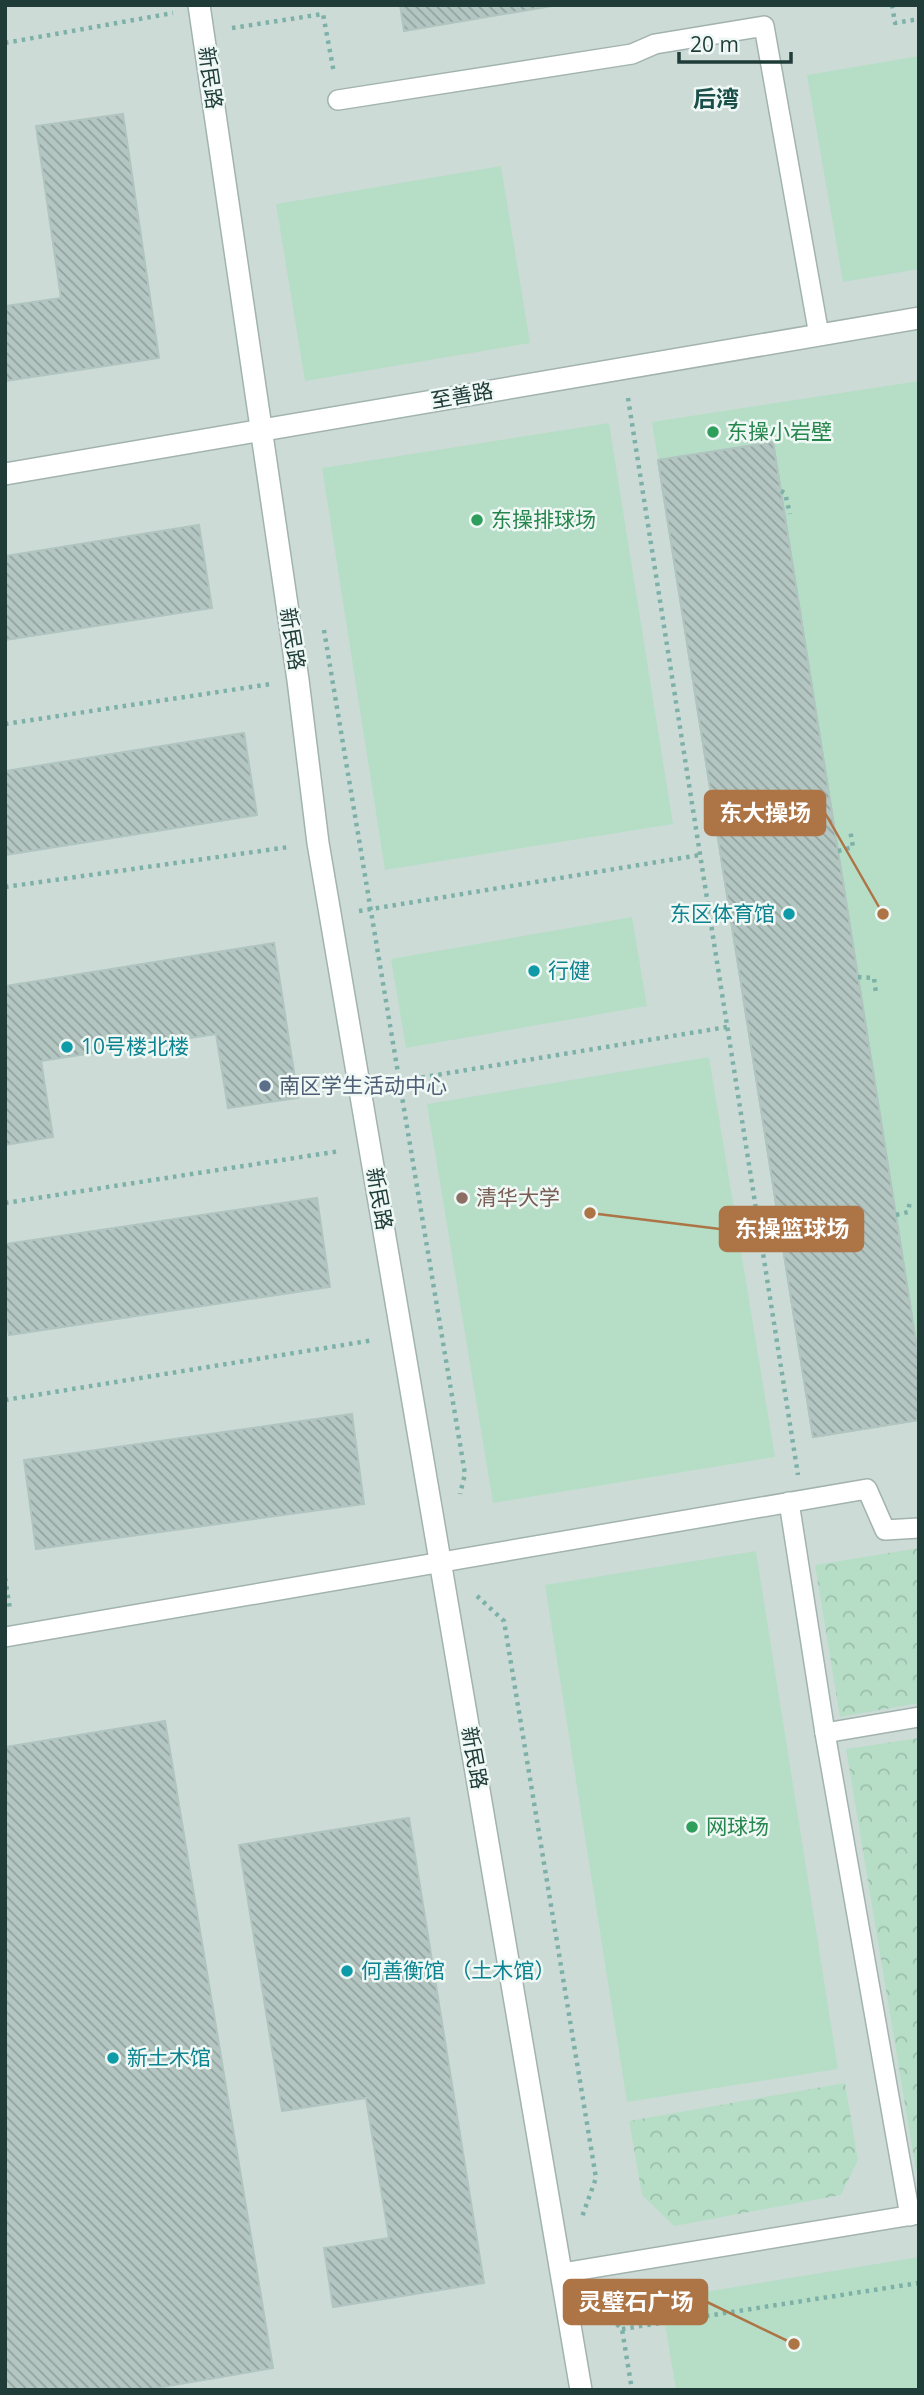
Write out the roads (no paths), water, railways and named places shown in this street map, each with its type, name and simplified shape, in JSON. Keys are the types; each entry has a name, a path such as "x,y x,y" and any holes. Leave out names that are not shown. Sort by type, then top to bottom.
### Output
{"street":[{"name":"新民路","path":"199,7 298,680 318,843 581,2390"},
{"name":"至善路","path":"5,474 919,318"}],"lane":[{"path":"338,100 632,54 655,44 764,26 819,335"},
{"path":"5,1637 867,1489 886,1530 919,1528"},
{"path":"562,2273 914,2215 825,1733 789,1502"},
{"path":"825,1733 919,1717"}],"place":[{"name":"东操小岩壁","path":"713,432"},
{"name":"东操排球场","path":"477,520"},
{"name":"东区体育馆","path":"789,914"},
{"name":"东大操场","path":"883,914"},
{"name":"行健","path":"534,971"},
{"name":"10号楼北楼","path":"67,1047"},
{"name":"南区学生活动中心","path":"265,1086"},
{"name":"清华大学","path":"462,1198"},
{"name":"东操篮球场","path":"590,1213"},
{"name":"网球场","path":"692,1827"},
{"name":"何善衡馆 （土木馆）","path":"347,1971"},
{"name":"新土木馆","path":"113,2058"},
{"name":"灵璧石广场","path":"794,2344"}],"district":[{"name":"后湾","path":"716,99"}]}
